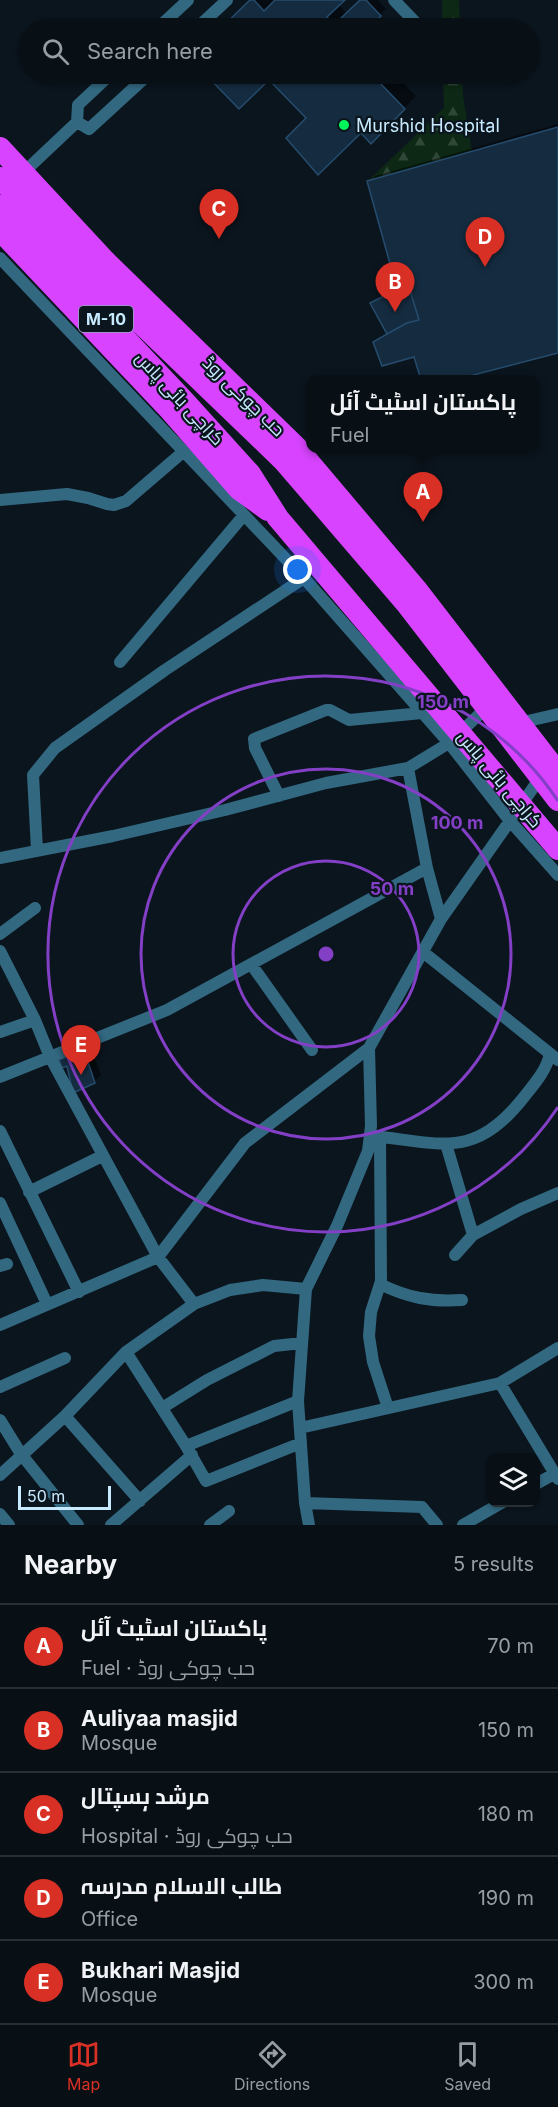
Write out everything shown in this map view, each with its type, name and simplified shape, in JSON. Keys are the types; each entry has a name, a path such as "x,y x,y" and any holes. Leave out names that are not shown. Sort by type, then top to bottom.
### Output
{"highway":[{"name":"حب چوکی روڈ","path":"0,148 105,261 297,448 416,589 519,723 549,776"},
{"path":"0,178 91,275 284,461 406,603 486,708 549,776 558,800"},
{"name":"کراچی بائی پاس","path":"0,206 197,441"},
{"name":"کراچی بائی پاس","path":"0,230 197,441 250,474 278,518 516,813 558,849"}],"street":[{"path":"169,18 188,0"},
{"path":"208,18 227,0"},
{"path":"394,0 411,18"},
{"path":"23,173 77,122 78,105 100,84"},
{"path":"77,122 89,129 138,84"},
{"path":"0,258 197,441 244,515 304,578 422,712 455,738"},
{"path":"0,500 67,494 114,505 126,501 197,441"},
{"path":"120,662 244,515"},
{"path":"37,850 33,775 55,748 165,670 304,578"},
{"path":"0,858 113,836 326,783 408,768 455,738 486,708"},
{"path":"279,796 255,748 254,740 326,710 349,720 422,712"},
{"path":"519,723 558,714"},
{"path":"408,768 427,868 441,919"},
{"path":"0,1325 158,1257 245,1143 369,1048 441,919 516,813 549,776"},
{"path":"516,813 558,875"},
{"path":"0,1077 167,1010 427,868"},
{"path":"0,934 36,908"},
{"path":"0,951 35,1020 50,1057 102,1156 158,1257 194,1304"},
{"path":"375,1136 447,1144 463,1143 482,1136 501,1124 554,1057 423,952"},
{"path":"251,964 312,1050"},
{"path":"0,1032 35,1020"},
{"path":"369,1048 375,1136 380,1284 371,1312 369,1336 373,1362 388,1408"},
{"path":"0,1131 79,1292"},
{"path":"309,1525 305,1503 298,1401 306,1289 355,1185 375,1136"},
{"path":"447,1144 473,1235"},
{"path":"29,1192 102,1156"},
{"path":"455,1255 473,1235 521,1209 558,1193"},
{"path":"0,1203 47,1304"},
{"path":"380,1284 401,1295 438,1302 462,1300"},
{"path":"0,1475 65,1416 126,1352 194,1304 230,1290 263,1285 306,1289"},
{"path":"162,1408 207,1380 274,1346 302,1343"},
{"path":"300,1428 500,1383 558,1348"},
{"path":"126,1352 189,1450 206,1481 301,1443"},
{"path":"0,1387 65,1358"},
{"path":"500,1383 556,1476 540,1482"},
{"path":"111,1525 140,1501 189,1450 298,1401"},
{"path":"65,1416 140,1501"},
{"path":"0,1420 21,1454 78,1525"},
{"path":"305,1503 422,1507 437,1525"},
{"path":"463,1525 496,1507"},
{"path":"210,1525 230,1511"},
{"path":"0,1514 9,1525"}],"green space":[{"path":"442,0 459,0 460,18 442,18"},
{"path":"443,84 462,84 472,152 368,181 444,108"}],"building":[{"path":"250,0 254,0 264,11 275,0 345,0 328,18 231,18"},
{"path":"360,0 366,0 381,16 379,18 341,18"},
{"name":"Murshid Hospital","path":"215,84 265,84 239,109"},
{"name":"Murshid Hospital","path":"273,84 381,84 405,109 371,144 361,133 318,175 286,138 306,118"},
{"path":"558,127 558,353 473,375 419,375 414,357 382,366 373,342 387,334 370,303 397,289 367,181"},
{"path":"409,287 419,320 407,323 387,334 370,303 397,289"},
{"path":"84,1050 95,1083 73,1093 67,1066 62,1068 59,1060"}],"place":[{"name":"Murshid Hospital","path":"344,125"},
{"name":"مرشد ہسپتال","path":"219,239"},
{"name":"طالب الاسلام مدرسہ","path":"485,267"},
{"name":"Auliyaa masjid","path":"395,312"},
{"name":"پاکستان اسٹیٹ آئل","path":"423,522"},
{"name":"Bukhari Masjid","path":"81,1075"}]}
